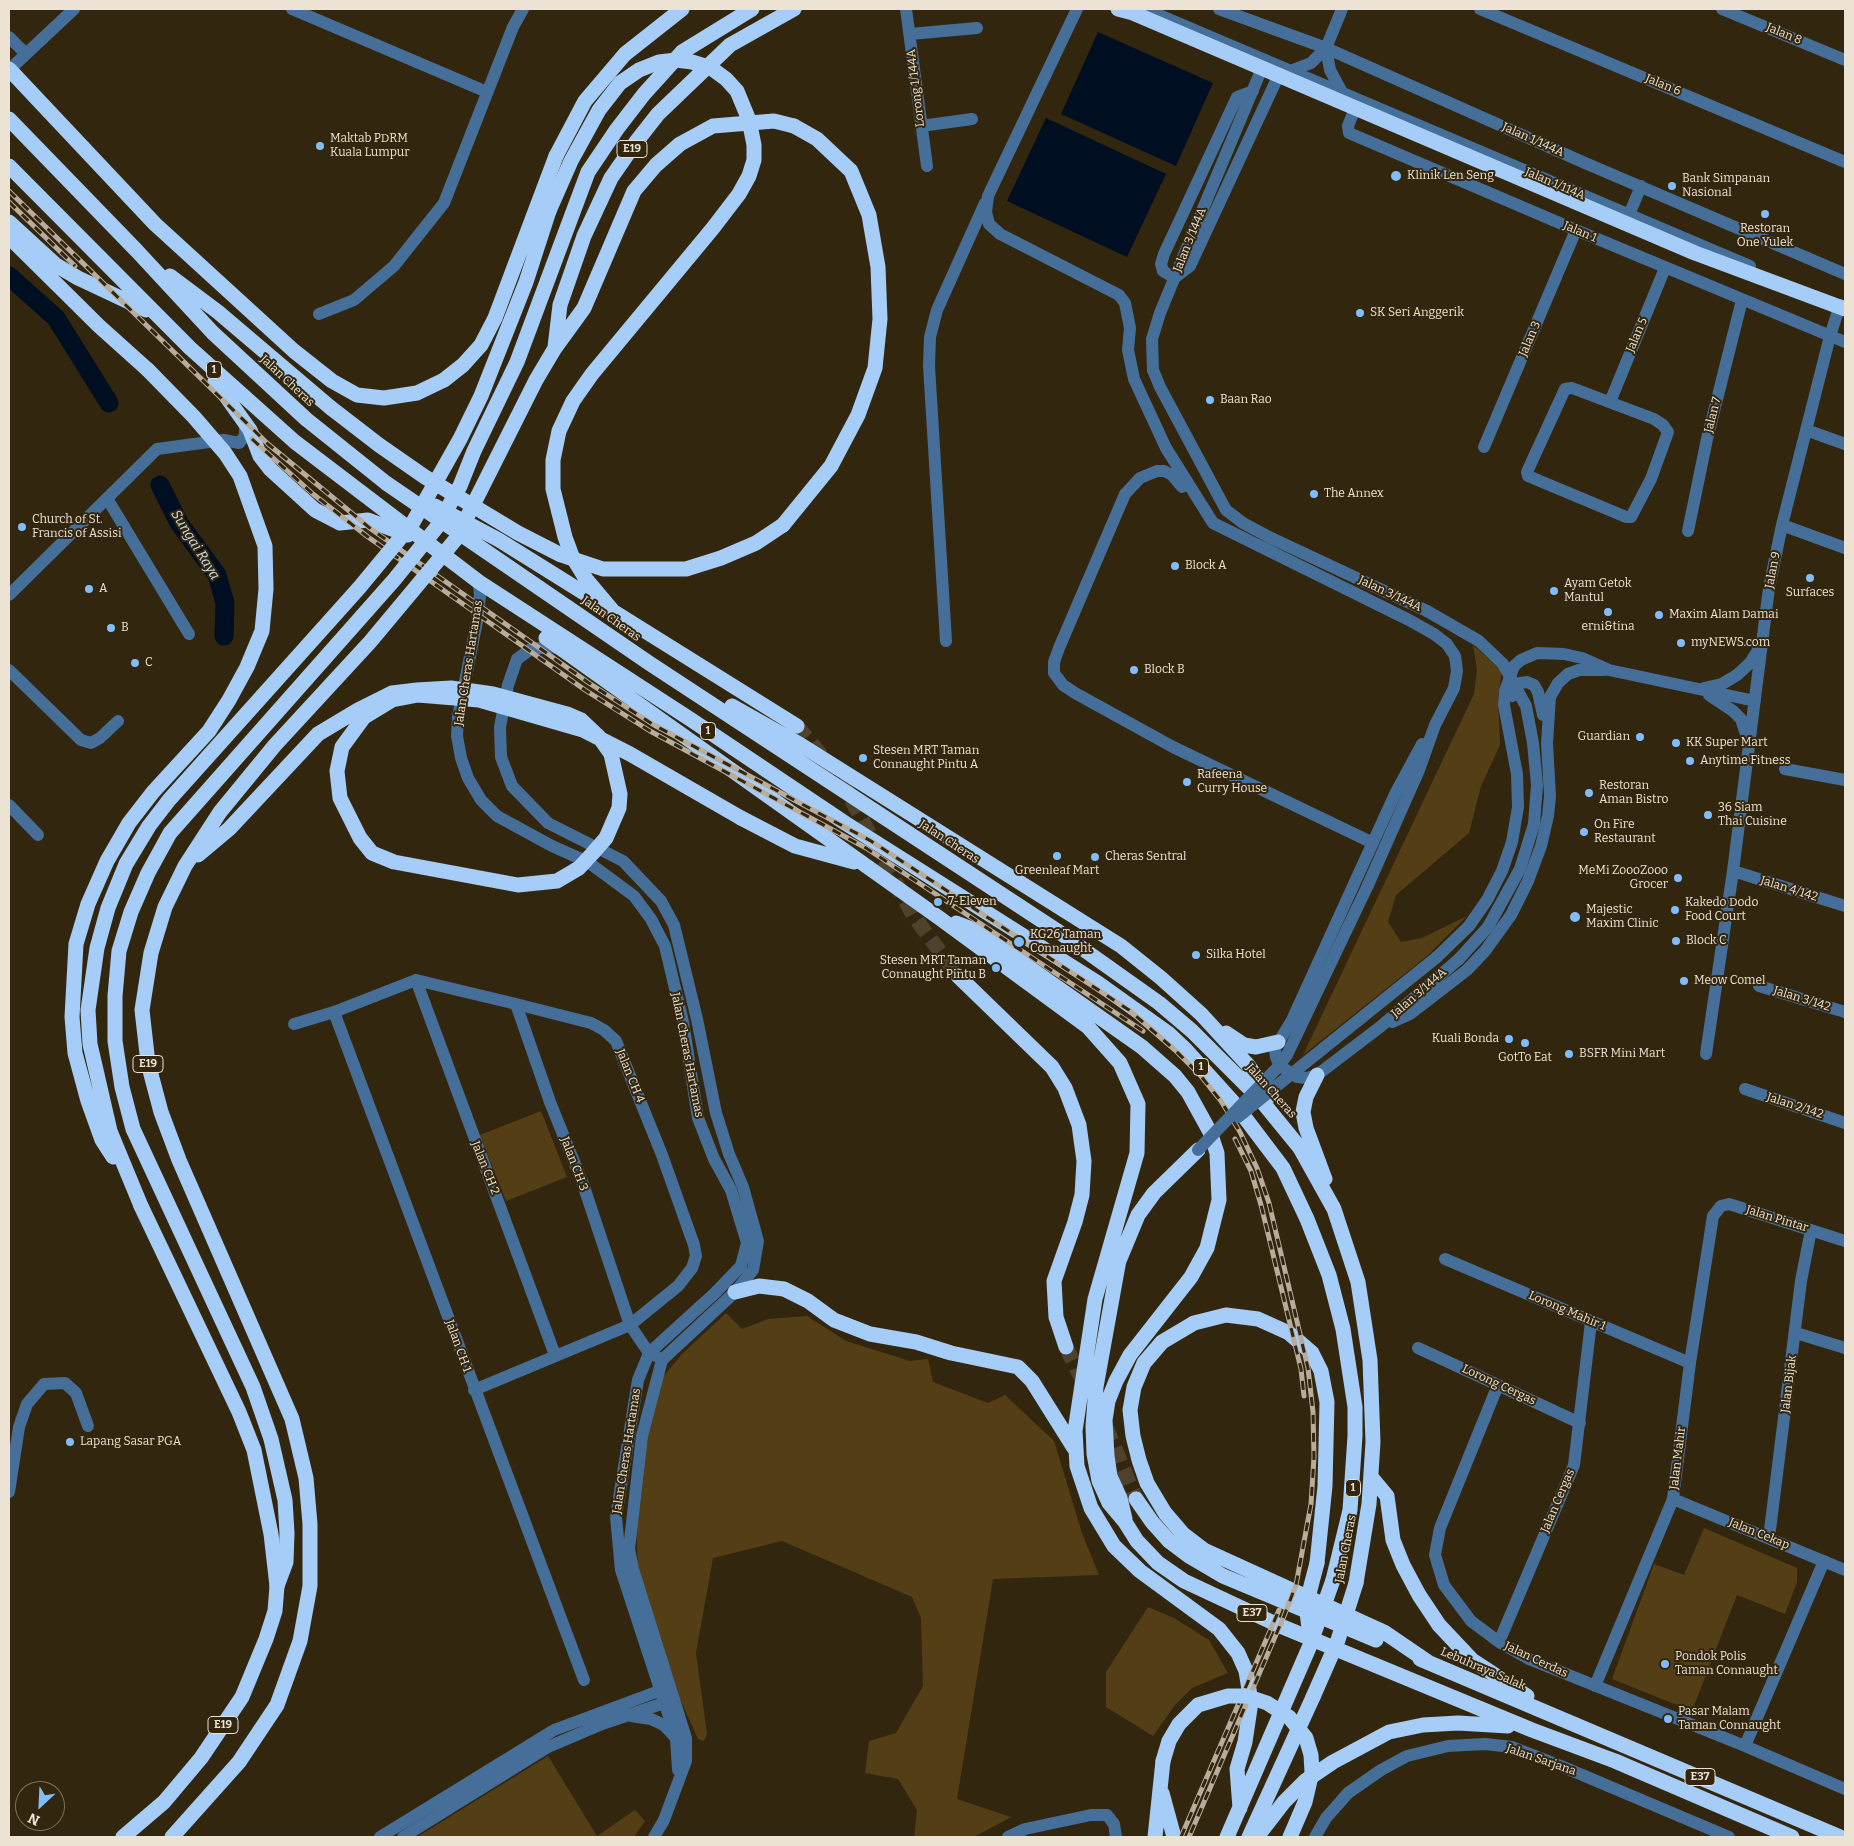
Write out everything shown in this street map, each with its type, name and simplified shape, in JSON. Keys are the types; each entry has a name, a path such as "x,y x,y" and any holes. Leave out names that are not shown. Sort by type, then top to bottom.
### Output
{"highway":[{"path":"9,69 155,224 294,351 332,381 357,394 384,398 417,394 444,380 463,365 481,345 495,318 556,156 585,101 625,54 682,9"},
{"name":"E19","path":"123,1837 164,1802 201,1758 242,1697 266,1639 275,1611 277,1586 286,1562 285,1500 272,1439 253,1387 133,1129 122,1087 115,1041 115,996 119,951 131,912 148,873 170,833 394,580 437,527 460,486 474,451 517,362 588,172 607,144 644,94 682,52 752,9"},
{"name":"E19","path":"172,1837 239,1762 278,1705 300,1641 310,1586 310,1524 306,1478 292,1420 179,1160 161,1112 148,1063 142,1010 151,953 165,907 185,866 220,812 275,745 370,642 456,539 555,348 560,305 584,236 611,178 636,142 658,114 730,44 794,9"},
{"path":"1131,9 1133,13 1695,253 1844,305"},
{"path":"277,1586 271,1534 254,1450 239,1412 141,1206 110,1131 90,1044 88,1010 97,948 108,908 126,864 149,826 169,800 352,595 412,524 460,439 481,396 526,282 549,211 570,161 599,110 620,83 639,70 659,62 676,60 692,62 711,68 726,79 744,105 754,145 754,160 739,194 654,301 612,347 573,401 559,431 553,460 553,489 572,556 586,580 613,611"},
{"name":"Jalan Cheras","path":"9,119 137,250 221,340 306,419 386,482 649,663 704,697 912,837 1059,932 1159,1003 1222,1060 1260,1099 1300,1148 1334,1209 1358,1282 1370,1360 1373,1442 1372,1478 1363,1550 1356,1583 1338,1640 1249,1837"},
{"path":"137,250 218,312 330,408 379,446 518,533 560,555 603,569 686,569 721,558 756,543 783,524 830,466 858,416 875,368 880,319 878,267 869,215 851,171 817,139 794,126 774,121 713,126 680,144 656,165 634,191 584,308 555,348"},
{"name":"Jalan Cheras","path":"9,166 190,348 294,442 479,582 515,607 690,719 853,828 1098,983 1168,1033 1233,1102 1283,1168 1307,1219 1329,1275 1343,1329 1355,1407 1355,1463 1346,1530 1333,1580 1311,1643 1227,1837"},
{"path":"9,222 56,265 78,278 155,313"},
{"path":"9,237 99,326 148,370 225,453 240,476 264,546 266,589 262,631 247,667 209,731 129,823 107,861 88,904 76,944 72,1001 75,1052 88,1101 102,1140 141,1206"},
{"path":"190,348 245,421 260,456 270,469 315,510 340,523 368,520 426,541"},
{"path":"386,482 499,540 797,726"},
{"path":"515,607 538,634 938,917 1088,1027 1120,1063 1133,1088 1138,1113 1137,1153 1103,1268 1096,1299 1075,1431 1075,1450 1082,1486 1091,1508 1114,1546 1140,1571 1219,1629 1230,1641 1246,1670 1251,1702 1246,1733 1237,1768 1240,1808"},
{"path":"185,866 229,830 318,734 358,710 392,693 451,688 493,694 567,714 581,720 599,736 603,742 611,754 620,794 619,808 606,838 579,868 557,880 518,885 394,862 372,852 360,838 340,798 336,771 342,747 364,717 392,700 418,695 479,700 583,730 598,738 606,742 614,746 630,754 741,818 795,846 865,865"},
{"path":"704,697 738,708 801,745 1074,914 1121,946 1161,978 1201,1014 1247,1064 1290,1124 1300,1148"},
{"path":"938,917 977,931 1142,1047 1175,1076 1188,1092 1210,1132 1217,1153 1219,1200 1207,1248 1191,1277 1130,1355 1108,1401 1105,1420 1107,1456 1110,1476 1120,1498 1126,1522"},
{"path":"958,976 1052,1068 1065,1088 1079,1125 1084,1161 1082,1195 1075,1222 1054,1280 1056,1317 1066,1347"},
{"path":"1201,1014 1244,1045 1256,1047 1278,1042"},
{"path":"1316,1075 1306,1097 1303,1112 1306,1128 1334,1209"},
{"path":"1088,1352 1119,1260 1138,1214 1148,1200 1198,1150"},
{"path":"1119,1260 1096,1387 1093,1426 1094,1454 1099,1481 1109,1503 1126,1522"},
{"path":"734,1292 759,1286 784,1288 808,1301 834,1320 870,1334 916,1342 951,1353 1018,1368 1032,1381 1075,1450"},
{"path":"1311,1643 1306,1605 1316,1563 1325,1486 1327,1402 1321,1371 1312,1353 1289,1332 1258,1319 1226,1315 1194,1323 1162,1342 1144,1363 1134,1387 1130,1410 1133,1436 1147,1483 1165,1513 1183,1534 1204,1550 1384,1632 1428,1662"},
{"path":"1372,1478 1387,1496 1393,1540 1403,1566 1419,1595 1440,1625 1472,1660 1560,1718"},
{"name":"Lebuhraya Salak","path":"1136,1499 1169,1542 1223,1576 1840,1837"},
{"name":"E37","path":"1126,1522 1137,1542 1158,1563 1184,1581 1278,1625 1532,1730 1615,1761 1792,1837"},
{"path":"1155,1837 1159,1782 1163,1761 1169,1741 1178,1724 1198,1705 1228,1696 1246,1696 1267,1703 1288,1717 1306,1738 1311,1755 1312,1772 1305,1802 1290,1837"},
{"path":"1257,1837 1284,1802 1305,1782 1334,1762 1389,1732 1423,1725 1458,1723 1489,1724 1532,1730"},
{"path":"1159,1782 1174,1837"}],"street":[{"path":"9,69 74,9"},
{"path":"292,9 487,92"},
{"path":"319,314 354,300 394,266 444,203 513,27 523,9"},
{"name":"Lorong 1/144A","path":"906,9 927,166"},
{"path":"946,641 929,366 930,337 937,310 1076,9"},
{"name":"Jalan 1/114A","path":"1131,9 1265,60 1358,101 1844,305"},
{"name":"Jalan 1/144A","path":"1219,9 1326,48 1845,274"},
{"path":"1265,60 1253,92 1237,97 1164,254 1163,271 1171,276 1177,276 1190,266 1286,69 1311,62 1326,48 1342,9"},
{"name":"Jalan 6","path":"1480,9 1845,162"},
{"name":"Jalan 8","path":"1722,9 1845,60"},
{"path":"910,34 977,28"},
{"path":"9,37 26,54"},
{"path":"1326,48 1330,70 1343,94"},
{"name":"Jalan 3/144A","path":"1253,92 1202,211 1152,338 1154,370 1160,387 1226,510 1243,523 1271,538 1428,611 1479,641 1503,664 1526,706 1533,744 1537,785 1534,824 1520,869 1488,927 1459,959 1380,1027 1316,1075"},
{"name":"Jalan 1","path":"1358,101 1348,126 1349,133 1665,268 1845,342"},
{"path":"921,126 972,119"},
{"path":"1629,215 1641,186"},
{"path":"988,196 986,212 989,224 1000,234 1093,280 1119,295 1125,303 1130,328 1128,350 1134,379 1166,448 1213,522"},
{"name":"Jalan 3","path":"1484,447 1576,230"},
{"path":"967,245 972,238 982,233 1000,234"},
{"name":"Jalan 5","path":"1610,402 1665,268"},
{"name":"Jalan 7","path":"1688,531 1707,439 1742,300"},
{"name":"Jalan 9","path":"1706,1054 1733,871 1769,588 1782,525 1830,336 1844,305"},
{"path":"1565,389 1578,390 1610,402 1654,419 1663,425 1668,432 1651,478 1631,517 1626,517 1531,478 1527,472 1565,389"},
{"path":"224,440 232,443 242,440 245,436 245,421"},
{"path":"1806,430 1845,444"},
{"path":"9,595 108,500 157,449 224,440 251,449 270,469"},
{"path":"1213,522 1172,475 1164,471 1157,471 1140,478 1125,494 1054,662 1054,673 1063,685 1075,693 1173,747 1373,843"},
{"path":"108,500 189,634"},
{"name":"Jalan 3/144A","path":"1213,522 1409,620 1447,644 1455,656 1457,671 1454,688 1435,725 1416,755 1373,843 1292,1020 1278,1042"},
{"path":"1782,525 1845,548"},
{"name":"Jalan Cheras Hartamas","path":"479,582 480,596 477,621 463,687 458,726 461,758 468,778 481,800 497,816 552,846 588,862 634,896 651,919 664,946 683,1022 698,1118 714,1159 731,1190 747,1243 741,1266 715,1293 649,1352 638,1380 616,1517 621,1570 667,1695"},
{"path":"1701,689 1722,684 1737,675 1750,663 1763,643"},
{"name":"Jalan Cheras Hartamas","path":"563,650 552,648 531,649 517,659 508,685 500,727 501,757 512,786 548,823 623,861 661,900 674,925 702,1043 716,1113 729,1154 743,1187 758,1241 753,1270 734,1292 662,1360 642,1436 629,1549 667,1695"},
{"path":"1198,1150 1437,957 1469,926 1487,900 1507,856 1518,807 1517,774 1504,705 1504,691 1514,666 1538,653 1564,654 1582,658 1609,670"},
{"path":"9,670 80,740 91,743 100,738 118,721"},
{"path":"1380,1027 1410,1014 1467,970 1485,951 1511,915 1528,881 1541,846 1548,816 1550,796 1547,743 1548,704 1558,683 1568,674 1579,670 1609,670 1755,701"},
{"path":"1510,741 1512,694 1520,683 1527,682 1534,685 1538,692 1547,743"},
{"path":"1701,689 1733,711 1741,719 1746,730 1749,748"},
{"name":"Jalan 3/144A","path":"1198,1150 1278,1068 1288,1055 1368,885 1419,770 1435,725"},
{"path":"1785,769 1845,780"},
{"path":"9,805 38,835"},
{"name":"Jalan 4/142","path":"1733,871 1845,906"},
{"path":"294,1024 334,1012 416,980"},
{"name":"Jalan CH 4","path":"416,980 591,1023 604,1030 616,1041 676,1193 696,1256 692,1268 678,1286 630,1325 474,1390"},
{"name":"Jalan CH 2","path":"416,980 555,1355"},
{"name":"Jalan 3/142","path":"1759,986 1845,1012"},
{"name":"Jalan CH 3","path":"516,1004 583,1184 630,1325 649,1352"},
{"name":"Jalan CH 1","path":"334,1012 584,1680"},
{"path":"1278,1042 1275,1048 1276,1057 1280,1066 1288,1073 1297,1077 1316,1075"},
{"path":"694,1090 694,1050 702,1043"},
{"name":"Jalan 2/142","path":"1746,1089 1845,1123"},
{"name":"Jalan Pintar","path":"1713,1216 1721,1206 1729,1204 1845,1241"},
{"name":"Jalan Mahir","path":"1595,1686 1673,1499 1690,1363 1713,1216"},
{"name":"Jalan Bijak","path":"1769,1538 1801,1281 1811,1230"},
{"name":"Lorong Mahir 1","path":"1445,1259 1690,1363"},
{"name":"Jalan Cergas","path":"1499,1642 1574,1465 1591,1322"},
{"path":"1796,1333 1845,1348"},
{"name":"Lorong Cergas","path":"1418,1348 1580,1423"},
{"path":"649,1352 662,1360"},
{"path":"9,1492 22,1420 27,1404 44,1384 65,1383 76,1392 88,1426"},
{"name":"Jalan Cerdas","path":"1498,1385 1440,1528 1435,1555 1444,1585 1471,1621 1499,1642 1529,1659 1746,1746 1845,1790"},
{"name":"Jalan Cekap","path":"1673,1499 1845,1570"},
{"path":"1746,1746 1824,1561"},
{"path":"628,1715 667,1695"},
{"path":"380,1837 422,1818 600,1718 667,1695"},
{"path":"667,1695 676,1738 678,1780"},
{"path":"654,1837 667,1811 686,1761 686,1738 667,1695"},
{"path":"600,1718 628,1715 651,1719 664,1726 676,1738"},
{"name":"Jalan Sarjana","path":"1315,1837 1326,1818 1348,1793 1381,1770 1407,1756 1439,1748 1485,1744 1512,1747 1729,1837"},
{"path":"1008,1837 1025,1829 1091,1815 1107,1815 1114,1824 1116,1837"},
{"path":"402,1837 422,1818"}],"shaded area":[{"path":"1473,645 1502,671 1498,697 1500,745 1481,786 1469,833 1396,895 1388,922 1401,942 1422,938 1467,916 1427,956 1303,1055 1474,694 1477,670"},
{"path":"541,1111 567,1177 506,1201 480,1135"},
{"path":"726,1313 742,1329 768,1319 807,1316 846,1341 910,1361 928,1359 933,1382 988,1403 1005,1395 1054,1441 1082,1533 1099,1575 993,1579 957,1799 1011,1817 974,1837 914,1837 917,1810 898,1779 865,1773 869,1741 896,1733 923,1686 921,1618 912,1597 782,1541 713,1558 696,1653 707,1734 704,1741 698,1739 671,1679 638,1572 636,1522 646,1430 659,1382 682,1354"},
{"path":"1704,1528 1797,1568 1797,1582 1785,1614 1737,1595 1692,1711 1612,1679 1654,1564 1684,1575"},
{"path":"1148,1607 1174,1618 1209,1640 1228,1673 1192,1688 1175,1705 1153,1736 1106,1707 1106,1672"},
{"path":"548,1756 597,1836 635,1810 645,1821 634,1837 417,1837"}],"water":[{"path":"1098,32 1213,83 1176,166 1061,114"},
{"path":"1046,118 1166,174 1127,257 1007,201"}],"waterway":[{"name":"Sungai Raya","path":"9,276 56,318 109,403"},
{"name":"Sungai Raya","path":"160,485 179,523 217,575 225,603 224,636"}],"tunnel":[{"path":"797,726 840,778 913,915 958,976"},
{"path":"1066,1347 1085,1386"},
{"path":"1106,1427 1136,1499"}],"railway":[{"path":"9,191 268,444 371,529 589,683 654,725 871,841 1129,1010 1175,1050 1200,1075 1221,1101 1240,1132 1257,1168 1269,1203 1308,1368 1313,1412 1314,1457 1311,1504 1296,1585 1189,1837"},
{"path":"9,202 75,266"},
{"path":"252,439 313,494 368,537 585,690 650,731 866,848 1143,1031"},
{"path":"1235,1139 1251,1171 1261,1205 1301,1369 1304,1396"},
{"path":"1181,1837 1279,1610"}],"place":[{"name":"Maktab PDRM Kuala Lumpur","path":"320,146"},
{"name":"Klinik Len Seng","path":"1396,176"},
{"name":"Bank Simpanan Nasional","path":"1672,186"},
{"name":"Restoran One Yulek","path":"1765,214"},
{"name":"SK Seri Anggerik","path":"1360,313"},
{"name":"Baan Rao","path":"1210,400"},
{"name":"The Annex","path":"1314,494"},
{"name":"Church of St. Francis of Assisi","path":"22,527"},
{"name":"Block A","path":"1175,566"},
{"name":"Surfaces","path":"1810,578"},
{"name":"A","path":"89,589"},
{"name":"Ayam Getok Mantul","path":"1554,591"},
{"name":"erni&tina","path":"1608,612"},
{"name":"Maxim Alam Damai","path":"1659,615"},
{"name":"B","path":"111,628"},
{"name":"myNEWS.com","path":"1681,643"},
{"name":"C","path":"135,663"},
{"name":"Block B","path":"1134,670"},
{"name":"Guardian","path":"1640,737"},
{"name":"KK Super Mart","path":"1676,743"},
{"name":"Stesen MRT Taman Connaught Pintu A","path":"863,758"},
{"name":"Anytime Fitness","path":"1690,761"},
{"name":"Rafeena Curry House","path":"1187,782"},
{"name":"Restoran Aman Bistro","path":"1589,793"},
{"name":"36 Siam Thai Cuisine","path":"1708,815"},
{"name":"On Fire Restaurant","path":"1584,832"},
{"name":"Greenleaf Mart","path":"1057,856"},
{"name":"Cheras Sentral","path":"1095,857"},
{"name":"MeMi ZoooZooo Grocer","path":"1678,878"},
{"name":"7-Eleven","path":"938,902"},
{"name":"Kakedo Dodo Food Court","path":"1675,910"},
{"name":"Majestic Maxim Clinic","path":"1575,917"},
{"name":"Block C","path":"1676,941"},
{"name":"KG26 Taman Connaught","path":"1019,942"},
{"name":"Silka Hotel","path":"1196,955"},
{"name":"Stesen MRT Taman Connaught Pintu B","path":"996,968"},
{"name":"Meow Comel","path":"1684,981"},
{"name":"Kuali Bonda","path":"1509,1039"},
{"name":"GotTo Eat","path":"1525,1043"},
{"name":"BSFR Mini Mart","path":"1569,1054"},
{"name":"Lapang Sasar PGA","path":"70,1442"},
{"name":"Pondok Polis Taman Connaught","path":"1665,1664"},
{"name":"Pasar Malam Taman Connaught","path":"1668,1719"}]}
